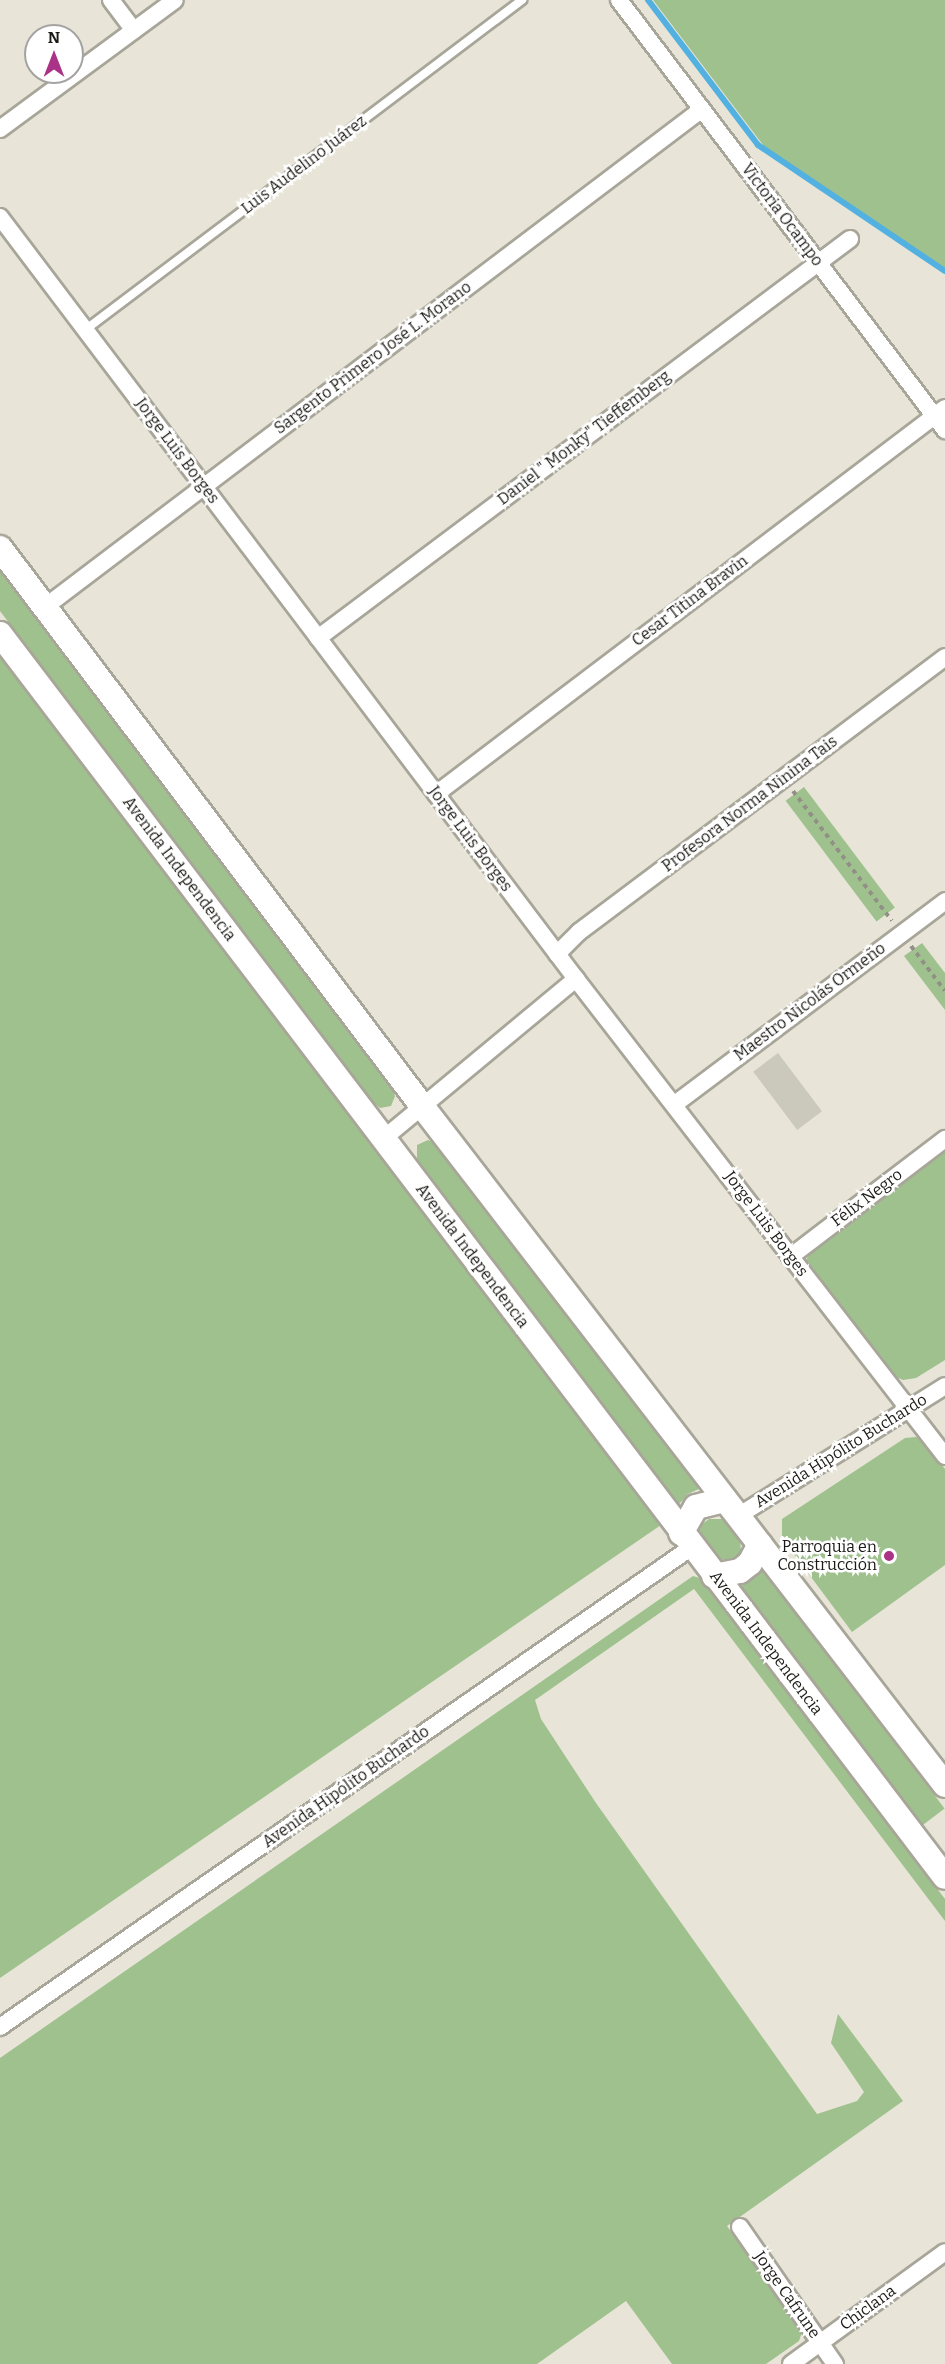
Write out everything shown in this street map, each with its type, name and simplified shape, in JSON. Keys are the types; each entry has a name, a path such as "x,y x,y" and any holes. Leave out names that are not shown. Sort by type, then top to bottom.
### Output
{"main road":[{"path":"0,548 422,1107 945,1785"},
{"name":"Avenida Independencia","path":"0,634 945,1877"},
{"path":"687,1540 696,1507 732,1508"},
{"path":"714,1576 740,1571 750,1563 760,1544"}],"street":[{"path":"111,0 134,30"},
{"path":"0,129 175,0"},
{"name":"Victoria Ocampo","path":"619,0 818,263 942,418"},
{"name":"Sargento Primero José L. Morano","path":"45,607 702,109"},
{"name":"Jorge Luis Borges","path":"0,217 576,980 675,1104 789,1257 945,1456"},
{"name":"Daniel \" Monky\" Tieffemberg","path":"318,638 850,239"},
{"name":"Cesar Titina Bravin","path":"436,794 942,418"},
{"name":"Profesora Norma Ninina Tais","path":"557,954 579,932 945,657"},
{"name":"Maestro Nicolás Ormeño","path":"675,1104 945,901"},
{"path":"384,1138 576,980"},
{"name":"Félix Negro","path":"789,1257 945,1139"},
{"name":"Avenida Hipólito Buchardo","path":"732,1508 945,1386"},
{"name":"Avenida Hipólito Buchardo","path":"0,2027 687,1540"},
{"name":"Jorge Cafrune","path":"740,2227 835,2364"},
{"name":"Chiclana","path":"791,2364 945,2252"}],"lane":[{"name":"Luis Audelino Juárez","path":"85,330 522,0"}],"path":[{"path":"783,778 945,991"}],"green space":[{"path":"653,0 945,0 945,268 766,149"},
{"path":"0,572 392,1088 395,1096 391,1106 380,1108 373,1102 0,611"},
{"path":"0,657 661,1525 0,1978"},
{"path":"804,787 895,908 877,921 786,801"},
{"path":"922,943 945,973 945,1010 904,956"},
{"path":"428,1140 438,1145 701,1488 688,1494 679,1504 417,1160 417,1145"},
{"path":"945,1151 945,1360 916,1378 903,1380 894,1376 806,1260 811,1252"},
{"path":"916,1437 925,1442 945,1469 945,1565 852,1632 782,1538 782,1519 905,1438"},
{"path":"709,1519 723,1519 740,1539 741,1551 735,1559 719,1560 699,1535 701,1525"},
{"path":"764,1569 945,1809 921,1827 740,1587"},
{"path":"693,1576 703,1579 945,1899 945,1921 694,1589 535,1700 541,1719 596,1803 817,2114 857,2101 864,2092 831,2043 838,2014 903,2101 727,2226 802,2332 799,2341 766,2364 672,2364 626,2301 537,2364 0,2364 0,2058"}],"building":[{"path":"778,1053 822,1111 797,1130 753,1072"}],"waterway":[{"path":"648,0 758,145 945,271"}],"place":[{"name":"Parroquia en Construcción","path":"889,1556"}]}
